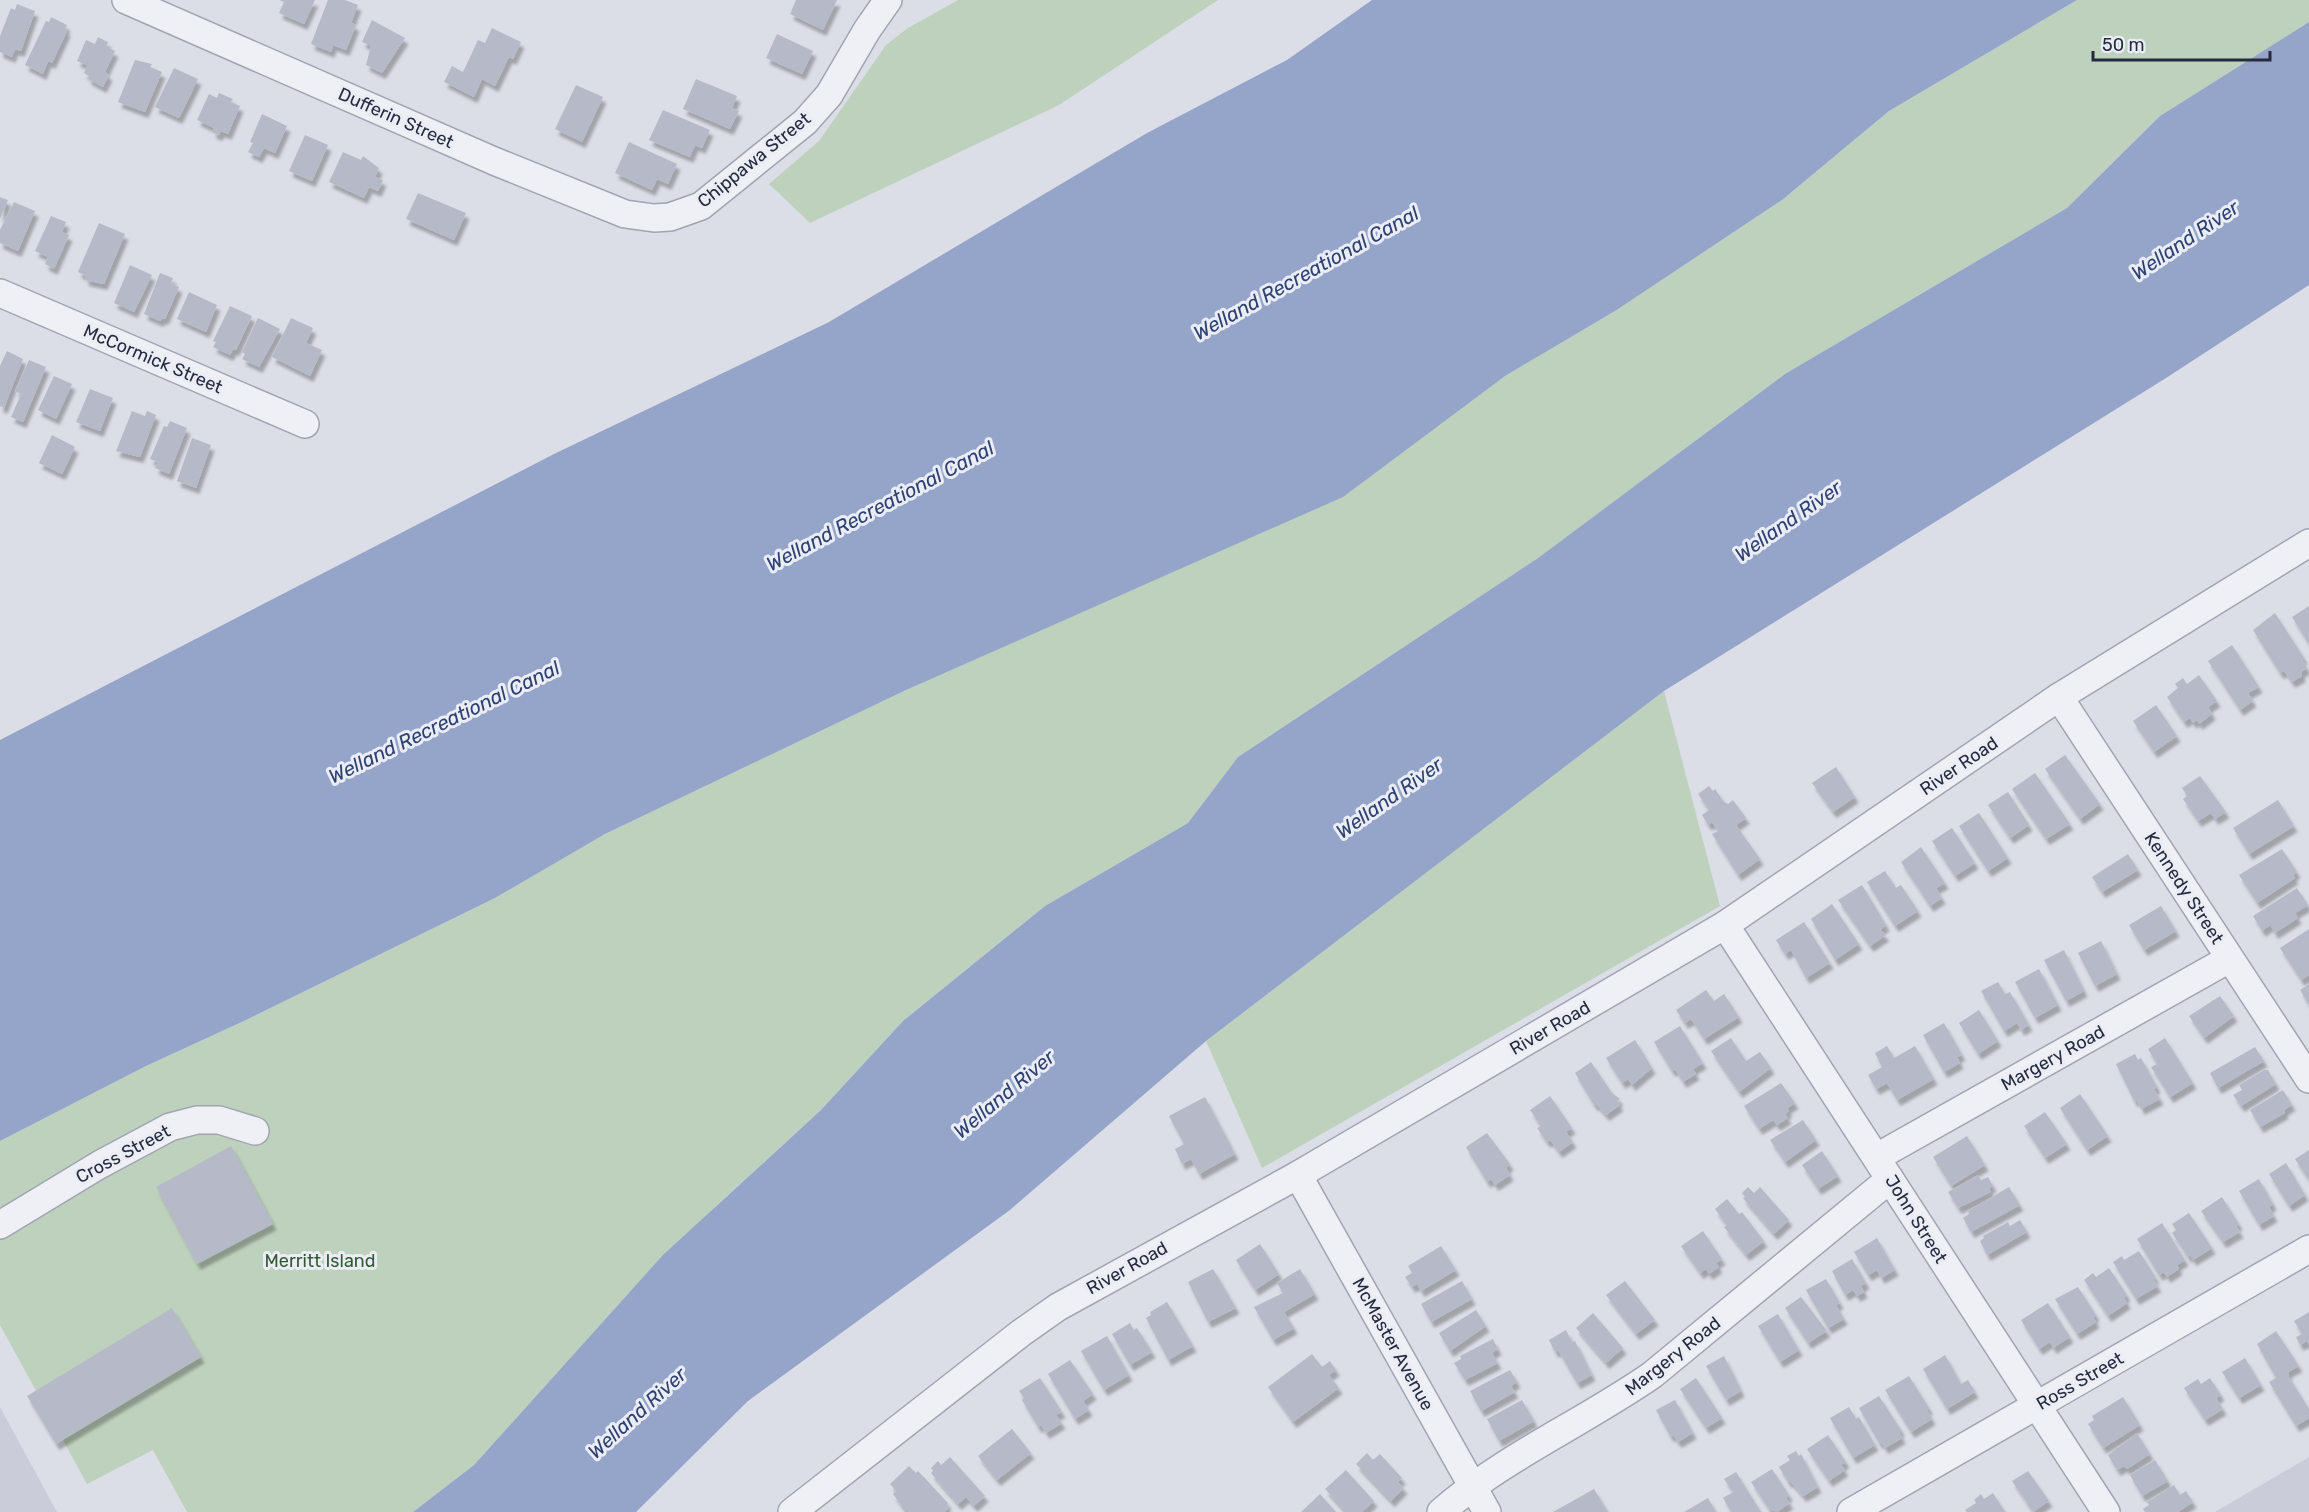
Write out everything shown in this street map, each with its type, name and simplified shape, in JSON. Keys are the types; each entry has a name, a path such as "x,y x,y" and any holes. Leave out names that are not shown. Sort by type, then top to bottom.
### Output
{"street":[{"name":"Dufferin Street","path":"126,0 483,156 609,208 640,218 670,217"},
{"name":"Chippawa Street","path":"670,217 701,206 806,122 829,95 867,30 888,0"},
{"name":"McCormick Street","path":"0,293 305,424"},
{"name":"River Road","path":"792,1512 1020,1333 1058,1307 1298,1175 1725,925 2059,697 2309,543"},
{"name":"Kennedy Street","path":"2059,697 2309,1079"},
{"name":"John Street","path":"1725,925 2106,1512"},
{"name":"Margery Road","path":"1441,1512 1472,1485 1618,1398 1652,1375 1883,1168 2229,959"},
{"name":"Cross Street","path":"0,1225 99,1165 170,1127 197,1120 219,1119 255,1131"},
{"name":"McMaster Avenue","path":"1298,1175 1487,1512"},
{"name":"Ross Street","path":"1851,1512 2309,1249"}],"shaded area":[{"path":"0,1407 57,1512 0,1512"},
{"path":"2309,1457 2309,1512 2215,1512"}],"green space":[{"path":"958,0 1218,0 1059,105 810,223 769,184 819,141 886,45 908,28"},
{"name":"Merritt Island","path":"2077,0 2309,0 2309,22 2160,116 2067,208 1785,374 1538,558 1238,757 1188,823 1045,906 903,1021 821,1110 718,1204 627,1295 474,1465 413,1512 187,1512 153,1450 87,1484 0,1325 0,1141 146,1066 246,1020 495,898 605,834 906,690 1505,376 1615,311 1782,200 1889,111"},
{"path":"1664,691 1720,906 1262,1168 1206,1041"}],"water":[{"name":"Welland Recreational Canal","path":"1372,0 2077,0 1889,111 1782,200 1615,311 1505,376 1343,497 906,690 605,834 495,898 246,1020 146,1066 0,1141 0,740 554,454 829,322 1147,133 1287,60"},
{"name":"Welland River","path":"2309,22 2309,285 2166,378 1664,691 1206,1041 1010,1210 748,1401 636,1512 413,1512 474,1465 663,1255 821,1110 903,1021 1045,906 1188,823 1238,757 1538,558 1785,374 2067,208 2160,116"}],"building":[{"path":"279,0 315,0 304,24 279,13 284,2"},
{"path":"328,0 345,0 358,5 351,23 356,25 346,50 333,45 331,52 311,44"},
{"path":"796,0 837,0 823,30 790,14"},
{"path":"17,4 35,11 21,51 15,49 12,57 0,52 0,36 11,8 15,10"},
{"path":"51,17 67,25 65,29 67,31 52,63 48,61 43,74 25,65 46,21 49,22"},
{"path":"372,20 405,38 382,73 366,65 371,46 362,42"},
{"path":"492,28 521,42 513,59 509,57 495,86 482,79 474,97 444,82 452,66 463,72 478,40 485,43"},
{"path":"777,34 813,51 802,74 766,58"},
{"path":"98,37 108,42 106,47 115,51 105,72 109,75 103,87 88,79 89,76 84,73 87,65 77,61 86,40 95,44"},
{"path":"135,60 152,64 150,67 162,72 145,112 118,102"},
{"path":"174,68 198,79 179,118 155,107"},
{"path":"696,79 737,96 732,108 739,111 730,129 683,109"},
{"path":"576,85 603,97 582,142 555,129"},
{"path":"219,93 233,99 231,102 240,106 228,134 221,131 219,135 212,132 214,128 197,120 209,94 217,98"},
{"path":"663,110 710,130 702,148 695,145 690,157 649,140"},
{"path":"262,114 287,126 275,153 264,148 259,157 248,152"},
{"path":"305,135 328,145 312,181 289,171"},
{"path":"629,142 677,164 668,184 657,179 652,190 615,173"},
{"path":"343,152 361,160 363,156 379,168 375,177 383,180 378,191 369,187 364,198 329,182"},
{"path":"418,193 466,213 454,240 406,219"},
{"path":"0,197 8,200 0,219"},
{"path":"14,202 35,211 18,251 0,243 0,230"},
{"path":"51,216 66,222 62,232 69,235 54,269 45,264 48,257 35,251"},
{"path":"99,223 125,234 104,284 85,280 86,276 78,272"},
{"path":"130,265 152,275 134,312 114,303"},
{"path":"160,273 173,278 171,283 179,287 165,319 162,318 160,321 144,314"},
{"path":"189,292 217,305 206,332 177,319"},
{"path":"230,306 252,316 236,350 233,349 230,355 213,347 216,342 213,341"},
{"path":"258,318 280,329 259,367 242,359 245,354 242,352"},
{"path":"291,318 313,328 306,343 322,350 310,376 272,357"},
{"path":"7,351 23,359 4,408 0,406 0,366"},
{"path":"29,360 46,367 23,422 11,417 21,394 15,391"},
{"path":"54,376 72,384 56,419 38,410"},
{"path":"90,389 113,398 100,431 76,422"},
{"path":"132,411 145,416 147,411 156,415 140,457 116,451"},
{"path":"170,421 187,428 169,474 155,468 158,462 150,459 164,426 167,427"},
{"path":"52,435 75,447 62,474 39,463"},
{"path":"192,438 211,445 196,488 177,481"},
{"path":"2309,606 2309,644 2292,617"},
{"path":"2275,613 2304,658 2302,660 2307,668 2301,672 2302,676 2292,682 2284,671 2280,673 2253,630"},
{"path":"2232,645 2259,687 2248,693 2253,701 2240,710 2208,661"},
{"path":"2199,675 2217,701 2208,707 2212,714 2199,724 2197,720 2193,723 2190,718 2184,722 2167,697 2178,688 2175,684 2183,678 2187,684"},
{"path":"2156,705 2177,736 2154,752 2133,721"},
{"path":"2065,755 2100,804 2080,819 2045,769"},
{"path":"1836,767 1855,797 1833,812 1812,783"},
{"path":"2035,773 2070,824 2046,839 2012,789"},
{"path":"2200,776 2226,812 2215,819 2211,813 2198,821 2183,799 2187,796 2182,788"},
{"path":"1709,786 1713,791 1715,789 1724,802 1728,804 1733,800 1746,818 1736,825 1760,859 1738,875 1712,834 1718,831 1712,822 1708,825 1702,815 1709,810 1698,794"},
{"path":"2008,792 2029,825 2010,838 1988,805"},
{"path":"2278,800 2294,826 2249,854 2233,828"},
{"path":"1979,813 2008,858 1988,871 1959,826"},
{"path":"1952,828 1975,863 1955,876 1932,841"},
{"path":"1921,847 1945,883 1936,888 1942,898 1930,906 1901,862"},
{"path":"2282,849 2297,872 2293,875 2295,878 2257,903 2239,875"},
{"path":"2128,854 2138,870 2102,892 2092,877"},
{"path":"1885,871 1896,888 1901,885 1918,911 1895,926 1867,882"},
{"path":"1862,885 1886,925 1880,930 1886,935 1870,946 1838,900"},
{"path":"2297,888 2308,905 2295,913 2298,918 2275,933 2270,925 2262,931 2253,916"},
{"path":"1832,904 1859,944 1835,960 1811,919"},
{"path":"2161,906 2176,931 2144,950 2129,925"},
{"path":"1804,922 1830,963 1806,978 1791,950 1785,954 1776,940"},
{"path":"2309,929 2309,975 2301,980 2280,948"},
{"path":"2101,941 2117,974 2095,986 2078,953"},
{"path":"2064,950 2084,991 2066,1001 2044,960"},
{"path":"2039,969 2058,1005 2035,1018 2015,982"},
{"path":"1998,982 2005,994 2010,992 2029,1025 2021,1030 2017,1023 2004,1031 1981,991"},
{"path":"2309,984 2309,1005 2300,990"},
{"path":"1706,990 1714,1001 1724,994 1739,1017 1704,1039 1691,1019 1685,1023 1676,1010"},
{"path":"2220,996 2234,1016 2204,1038 2189,1016"},
{"path":"1979,1010 1998,1041 1978,1054 1959,1023"},
{"path":"1944,1023 1962,1055 1957,1057 1960,1063 1944,1072 1923,1035"},
{"path":"1680,1026 1703,1063 1693,1069 1696,1074 1683,1082 1675,1069 1672,1071 1654,1042"},
{"path":"1731,1038 1746,1061 1760,1052 1771,1068 1739,1092 1711,1051"},
{"path":"2165,1038 2193,1083 2170,1097 2151,1067 2157,1064 2148,1049"},
{"path":"1635,1040 1652,1068 1632,1085 1628,1079 1622,1083 1606,1058"},
{"path":"1887,1046 1894,1058 1915,1046 1934,1079 1897,1100 1887,1083 1876,1089 1868,1075 1882,1067 1875,1053"},
{"path":"2255,1047 2264,1061 2218,1088 2210,1073"},
{"path":"2135,1054 2138,1060 2141,1058 2157,1087 2154,1089 2160,1099 2141,1109 2137,1100 2134,1101 2116,1064"},
{"path":"1591,1062 1612,1093 1620,1099 1617,1101 1620,1105 1606,1115 1596,1104 1594,1105 1575,1073"},
{"path":"2264,1070 2268,1070 2276,1084 2241,1106 2233,1095 2242,1090 2239,1085"},
{"path":"1781,1083 1795,1103 1787,1108 1789,1111 1785,1114 1788,1118 1777,1125 1773,1120 1759,1129 1744,1106"},
{"path":"2283,1090 2292,1105 2284,1110 2285,1113 2260,1127 2250,1110"},
{"path":"2080,1094 2108,1136 2087,1150 2060,1108"},
{"path":"1550,1096 1572,1128 1566,1132 1573,1142 1559,1152 1550,1140 1547,1142 1537,1128 1541,1126 1530,1110"},
{"path":"1205,1097 1235,1154 1199,1174 1191,1159 1182,1164 1175,1149 1184,1144 1169,1116"},
{"path":"2045,1112 2067,1144 2045,1158 2024,1126"},
{"path":"1803,1120 1816,1140 1785,1162 1770,1140"},
{"path":"1487,1133 1510,1164 1506,1168 1510,1175 1495,1185 1491,1179 1487,1182 1466,1147"},
{"path":"1967,1136 1985,1165 1951,1186 1933,1157"},
{"path":"231,1146 273,1224 197,1264 156,1187"},
{"path":"2309,1150 2309,1180 2295,1159"},
{"path":"1822,1151 1838,1176 1818,1189 1802,1165"},
{"path":"2286,1163 2305,1195 2289,1206 2269,1174"},
{"path":"1978,1175 1981,1180 1988,1177 1993,1186 1989,1188 1991,1192 1958,1208 1948,1192"},
{"path":"2259,1179 2273,1204 2269,1207 2274,1216 2259,1225 2239,1191"},
{"path":"1748,1187 1754,1193 1760,1187 1789,1220 1774,1234 1743,1198 1745,1197 1742,1193"},
{"path":"2009,1187 2020,1205 1971,1232 1963,1218 1969,1214 1968,1211"},
{"path":"2222,1197 2239,1224 2236,1226 2240,1232 2223,1242 2201,1211"},
{"path":"1727,1199 1739,1214 1742,1212 1764,1241 1746,1255 1724,1227 1727,1225 1715,1209"},
{"path":"2189,1213 2212,1248 2193,1260 2190,1255 2188,1257 2172,1233 2176,1230 2172,1224"},
{"path":"2020,1220 2027,1232 1987,1255 1980,1241 1984,1238 1983,1236 2008,1222 2010,1226"},
{"path":"2162,1223 2185,1260 2177,1265 2179,1269 2167,1277 2164,1272 2159,1275 2137,1239"},
{"path":"1703,1231 1722,1259 1716,1263 1719,1267 1709,1274 1706,1269 1700,1273 1681,1246"},
{"path":"1877,1238 1895,1270 1881,1278 1877,1270 1868,1275 1854,1252"},
{"path":"1260,1244 1279,1274 1255,1290 1236,1260"},
{"path":"1441,1246 1456,1270 1421,1291 1417,1284 1412,1287 1405,1277 1412,1273 1408,1266"},
{"path":"2139,1251 2156,1278 2153,1279 2158,1286 2136,1299 2113,1262 2122,1256 2124,1260"},
{"path":"1852,1259 1866,1283 1861,1286 1864,1292 1857,1296 1853,1290 1845,1295 1832,1271"},
{"path":"2109,1268 2127,1295 2124,1297 2127,1303 2108,1316 2084,1280 2093,1273 2096,1277"},
{"path":"1213,1269 1236,1308 1208,1322 1188,1282"},
{"path":"1300,1269 1315,1294 1284,1312 1294,1328 1273,1340 1254,1307 1283,1293 1277,1283"},
{"path":"1826,1279 1840,1303 1836,1305 1844,1319 1828,1328 1806,1290"},
{"path":"1462,1281 1472,1299 1431,1322 1421,1304"},
{"path":"1625,1281 1655,1320 1636,1334 1606,1295"},
{"path":"2078,1287 2096,1315 2093,1317 2096,1322 2077,1334 2055,1299"},
{"path":"1801,1297 1827,1331 1808,1343 1785,1308"},
{"path":"1167,1302 1193,1346 1168,1360 1146,1318 1151,1315 1150,1312"},
{"path":"2048,1303 2070,1337 2053,1348 2050,1342 2039,1349 2021,1320"},
{"path":"172,1308 201,1357 56,1444 27,1396"},
{"path":"1476,1310 1486,1326 1450,1351 1439,1333"},
{"path":"2309,1312 2309,1345 2307,1341 2300,1345 2296,1337 2302,1334 2294,1321"},
{"path":"1593,1313 1623,1348 1606,1363 1576,1328"},
{"path":"1778,1314 1799,1350 1780,1362 1758,1326"},
{"path":"1130,1323 1134,1330 1137,1328 1152,1352 1130,1365 1112,1334"},
{"path":"1566,1330 1572,1342 1575,1341 1592,1375 1577,1383 1558,1350 1555,1352 1549,1340"},
{"path":"2276,1331 2299,1366 2288,1372 2289,1377 2309,1409 2309,1418 2296,1426 2269,1382 2276,1378 2257,1344"},
{"path":"1107,1336 1129,1375 1104,1390 1081,1351"},
{"path":"1493,1339 1498,1349 1492,1353 1498,1363 1465,1380 1454,1363 1461,1359 1460,1356"},
{"path":"1312,1354 1322,1367 1330,1361 1336,1370 1329,1375 1339,1388 1293,1422 1268,1387"},
{"path":"1945,1355 1961,1384 1968,1380 1975,1392 1947,1409 1923,1369"},
{"path":"1724,1356 1741,1391 1726,1400 1706,1366"},
{"path":"2245,1358 2261,1385 2239,1398 2222,1372"},
{"path":"1070,1360 1093,1394 1083,1401 1089,1410 1075,1419 1048,1374"},
{"path":"1510,1370 1517,1382 1511,1386 1515,1392 1481,1411 1470,1391"},
{"path":"1909,1376 1929,1408 1927,1410 1932,1419 1911,1432 1885,1390"},
{"path":"1040,1378 1062,1412 1056,1415 1062,1423 1046,1433 1041,1425 1038,1427 1019,1391"},
{"path":"1696,1378 1722,1418 1706,1428 1680,1389"},
{"path":"2210,1378 2221,1395 2216,1398 2223,1409 2205,1420 2184,1388 2198,1379 2201,1384"},
{"path":"1879,1396 1901,1430 1899,1432 1902,1438 1885,1448 1881,1442 1879,1443 1859,1408"},
{"path":"2123,1397 2140,1425 2103,1448 2088,1424 2094,1420 2092,1416"},
{"path":"1522,1400 1534,1421 1499,1441 1487,1419"},
{"path":"1675,1400 1693,1433 1678,1442 1673,1435 1670,1436 1656,1410"},
{"path":"1849,1407 1856,1419 1859,1417 1875,1445 1853,1458 1830,1418"},
{"path":"1012,1429 1031,1453 997,1480 978,1456"},
{"path":"2137,1433 2150,1454 2127,1469 2124,1466 2117,1470 2108,1455"},
{"path":"1828,1435 1846,1462 1841,1465 1845,1470 1829,1481 1807,1449"},
{"path":"1796,1451 1799,1456 1801,1454 1818,1487 1803,1496 1790,1481 1788,1482 1779,1467 1790,1460 1787,1456"},
{"path":"1367,1453 1373,1460 1380,1454 1402,1478 1398,1482 1404,1488 1391,1501 1356,1464"},
{"path":"950,1457 985,1496 974,1506 966,1497 958,1504 931,1473 933,1471 931,1468 938,1461 941,1465"},
{"path":"2155,1460 2168,1481 2142,1496 2130,1475"},
{"path":"909,1466 916,1473 918,1471 948,1503 946,1505 949,1508 944,1512 908,1512 901,1505 893,1494 896,1491 890,1484"},
{"path":"1772,1469 1789,1495 1786,1498 1790,1503 1777,1512 1769,1509 1751,1482"},
{"path":"1346,1470 1374,1501 1362,1512 1346,1512 1325,1489"},
{"path":"2028,1471 2049,1501 2033,1512 2012,1481"},
{"path":"1736,1472 1761,1512 1731,1512 1723,1498 1733,1492 1724,1479"},
{"path":"2174,1485 2180,1495 2186,1491 2193,1502 2178,1512 2145,1512 2143,1509 2149,1505 2147,1502"},
{"path":"1594,1489 1608,1512 1553,1512"},
{"path":"1993,1493 2005,1512 1967,1512 1965,1510 1976,1503 1974,1500 1981,1494 1984,1499"},
{"path":"1320,1494 1336,1512 1301,1512"},
{"path":"1708,1498 1716,1512 1684,1512"}]}
